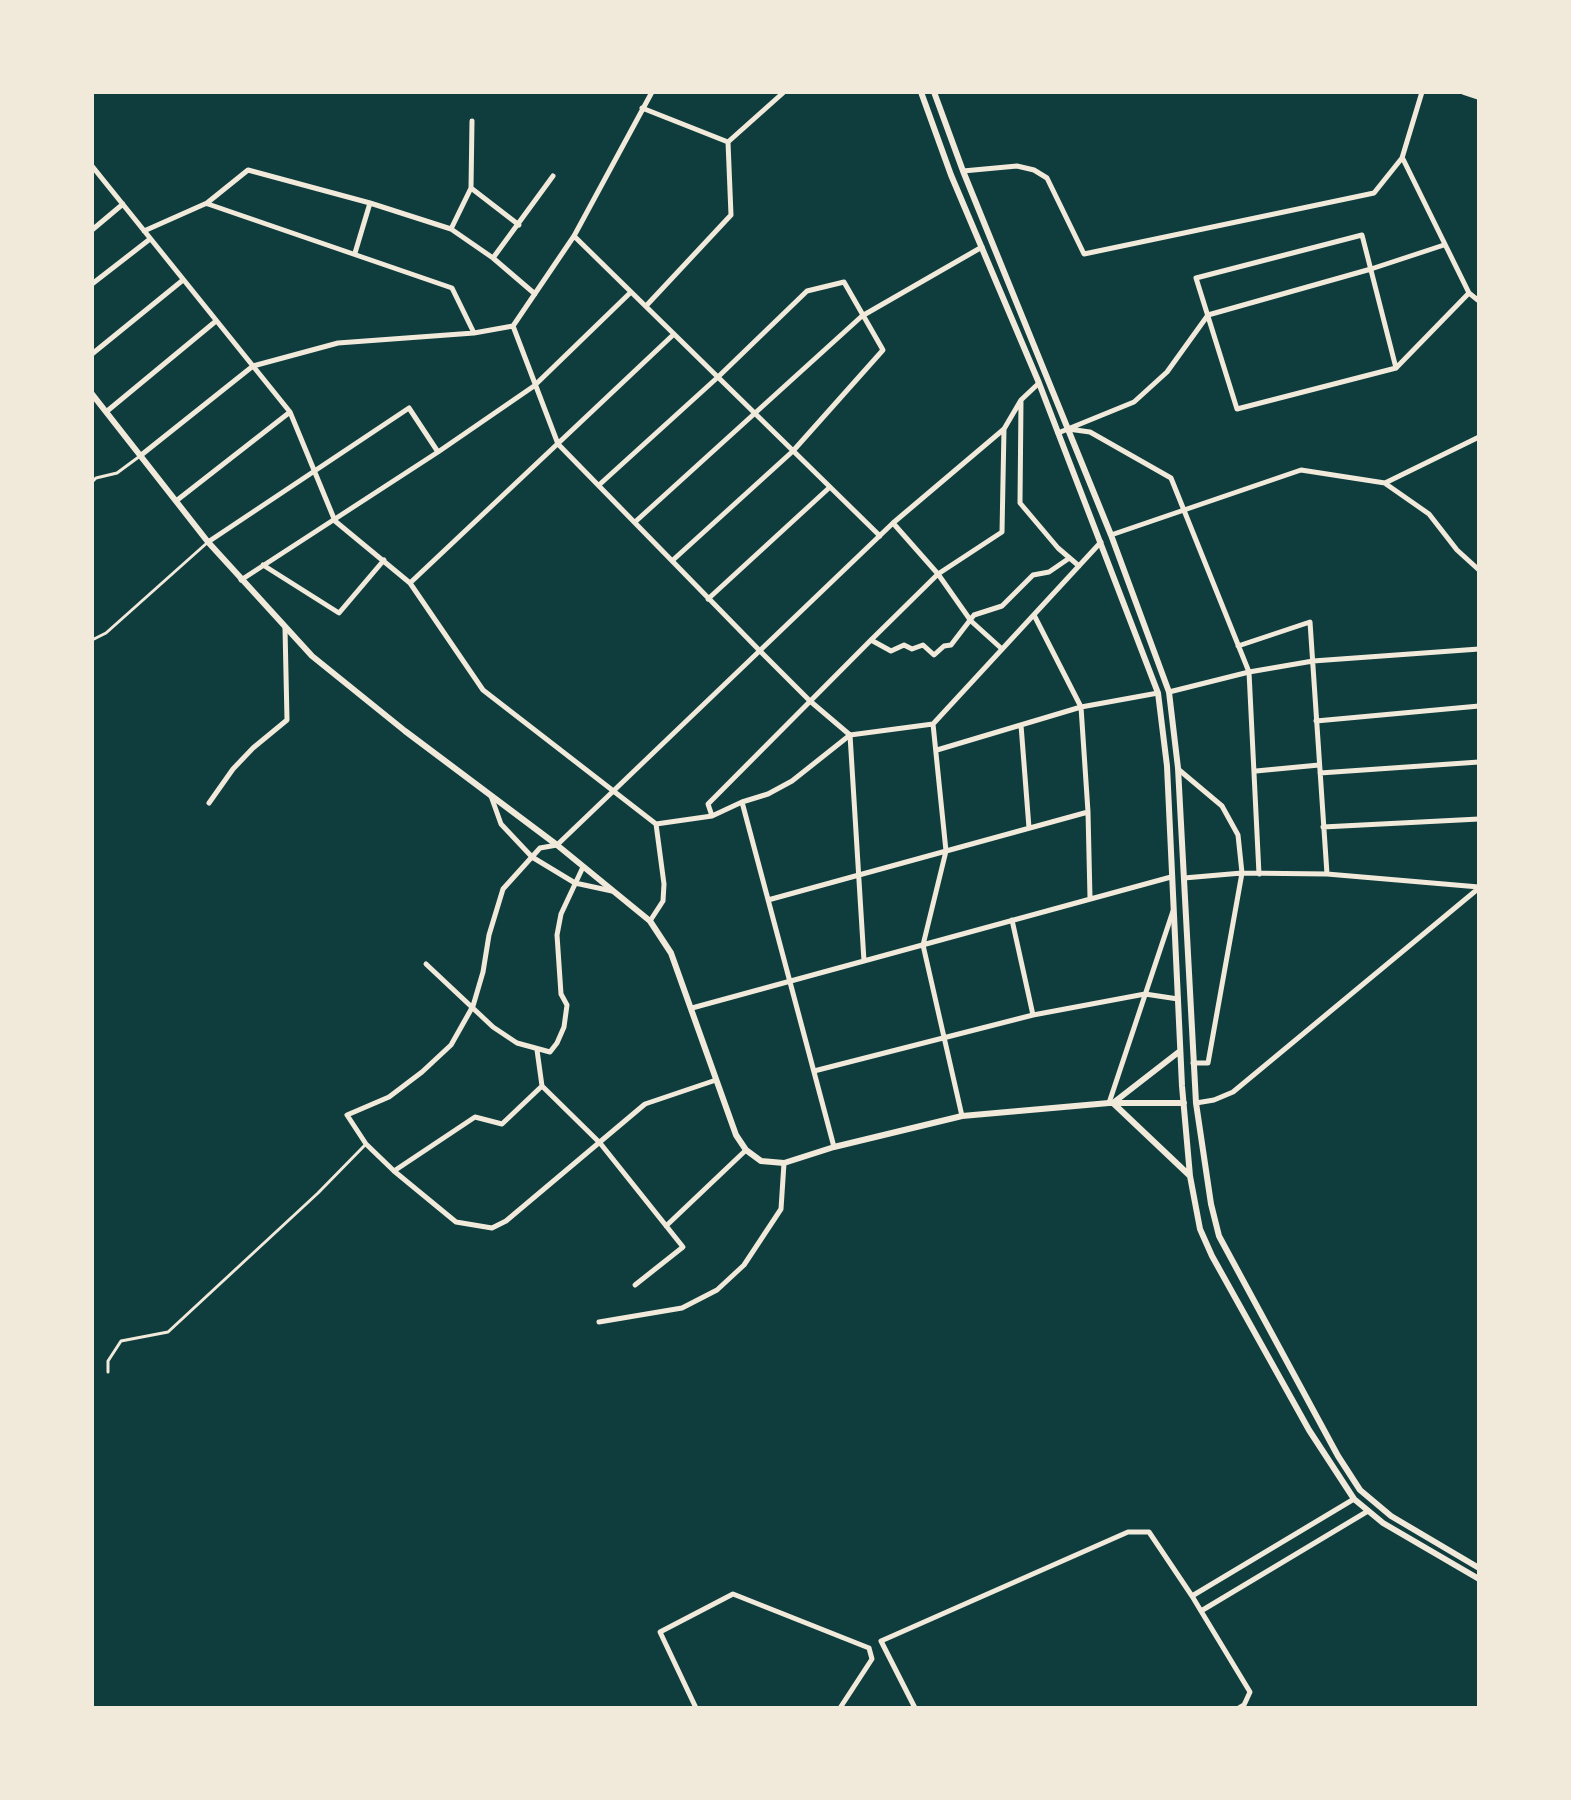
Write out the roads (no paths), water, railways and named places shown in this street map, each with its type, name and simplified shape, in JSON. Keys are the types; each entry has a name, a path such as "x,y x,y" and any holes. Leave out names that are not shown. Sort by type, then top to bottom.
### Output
{"street":[{"path":"140,456 253,366 338,343 474,333 513,326 574,236 652,92"},
{"path":"728,142 784,92"},
{"path":"921,92 951,175 1039,383 1158,693 1167,766 1180,1051 1190,1176 1197,1219 1212,1256 1309,1430 1354,1499 1383,1523 1479,1579"},
{"path":"934,92 1111,535 1169,692 1178,768 1196,1103 1211,1204 1219,1236 1338,1456 1360,1490 1391,1516 1479,1568"},
{"path":"963,171 1017,166 1034,170 1047,178 1084,254 1374,193 1402,158 1422,92"},
{"path":"1464,92 1479,97"},
{"path":"642,108 728,142"},
{"path":"451,229 471,188 472,121"},
{"path":"646,306 731,215 728,142"},
{"path":"1402,158 1469,293 1479,301"},
{"path":"93,169 290,412 335,521 410,583 483,690 612,793 656,824 712,816 768,794 792,781 850,735 933,724 1101,542"},
{"path":"144,231 207,203 248,170 451,229 493,258 535,294"},
{"path":"493,258 553,176"},
{"path":"471,188 519,225"},
{"path":"207,203 452,288 474,333"},
{"path":"355,253 370,203"},
{"path":"92,230 123,204"},
{"path":"1396,368 1362,235 1196,278 1237,409 1396,368 1469,293"},
{"path":"574,236 880,536"},
{"path":"92,284 150,239"},
{"path":"1058,433 1134,402 1167,372 1208,315 1444,245"},
{"path":"635,522 862,316 982,247"},
{"path":"92,354 183,280"},
{"path":"599,485 807,291 844,282 883,350 793,451 673,560"},
{"path":"241,580 335,521 534,386 631,292"},
{"path":"106,412 216,320"},
{"path":"513,326 558,444 810,701 850,735 864,961"},
{"path":"410,583 674,334"},
{"path":"716,1080 645,1104 506,1221 492,1228 456,1222 366,1144 347,1115 389,1097 451,1045 473,1006 503,889 540,848 557,845 893,523 1004,429 1021,400 1039,383"},
{"path":"92,394 208,542 312,656 557,845 650,921 671,953 736,1135 746,1150 761,1161 784,1163 834,1147 962,1116 1111,1103 1196,1103 1214,1100 1233,1092 1479,888"},
{"path":"1021,400 1020,503 1068,559 1079,566"},
{"path":"208,542 409,408 438,452"},
{"path":"176,501 290,412"},
{"path":"712,816 708,804 938,574 1002,532 1004,429"},
{"path":"1068,429 1090,432 1171,478 1249,672 1259,874"},
{"path":"1385,483 1479,437"},
{"path":"1111,535 1301,470 1385,483 1429,514 1457,550 1479,570"},
{"path":"708,599 830,487"},
{"path":"893,523 938,574 971,621 1002,650"},
{"path":"871,640 891,651 904,645 912,649 923,645 934,655 944,646 951,645 974,615 1002,606 1033,575 1049,572 1068,559"},
{"path":"263,565 339,613 384,560"},
{"path":"1034,615 1081,707 1090,899"},
{"path":"1238,646 1310,622 1327,874"},
{"path":"209,803 233,769 287,720 285,628"},
{"path":"1169,692 1249,672 1313,661 1479,649"},
{"path":"937,750 1081,707 1158,693"},
{"path":"1316,721 1479,706"},
{"path":"933,724 946,851 923,945 962,1116"},
{"path":"1021,725 1029,828"},
{"path":"1320,773 1479,762"},
{"path":"1256,771 1319,765"},
{"path":"1178,768 1222,806 1238,835 1242,873 1208,1063 1193,1063"},
{"path":"491,796 501,824 532,857 575,883 615,892"},
{"path":"742,802 834,1147"},
{"path":"768,900 1088,812"},
{"path":"1323,827 1479,819"},
{"path":"650,921 663,901 664,884 656,824"},
{"path":"426,964 493,1027 517,1043 550,1052 564,1027 567,1005 561,994 557,935 561,914 583,867"},
{"path":"1184,878 1242,873 1327,874 1479,888"},
{"path":"692,1008 1171,877"},
{"path":"1111,1103 1173,910"},
{"path":"1012,920 1033,1015"},
{"path":"814,1071 1033,1015 1145,994 1178,999"},
{"path":"537,1050 542,1086 600,1143 683,1247 635,1285"},
{"path":"1111,1103 1180,1051"},
{"path":"394,1171 475,1117 502,1124 542,1086"},
{"path":"1111,1103 1190,1176"},
{"path":"666,1226 746,1150"},
{"path":"599,1322 682,1308 717,1290 744,1265 781,1209 784,1163"},
{"path":"1192,1596 1354,1499"},
{"path":"1201,1611 1368,1511"},
{"path":"869,1648 1128,1532 1149,1532 1250,1692 1244,1705 1239,1708"},
{"path":"696,1708 660,1632 733,1594 869,1648"},
{"path":"881,1641 915,1708"},
{"path":"840,1708 872,1659 869,1648"}],"lane":[{"path":"92,482 96,478 117,473 140,456"},
{"path":"92,640 106,633 208,542"},
{"path":"108,1372 108,1361 121,1341 168,1332 318,1193 366,1144"}]}
